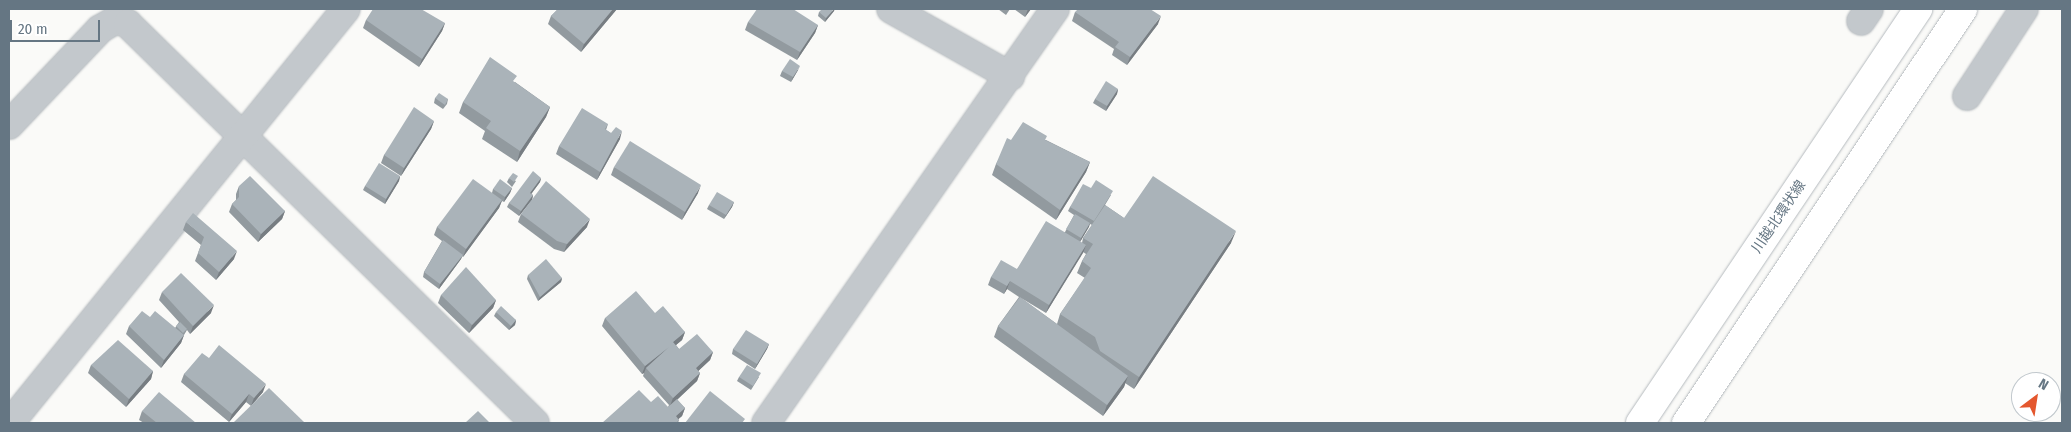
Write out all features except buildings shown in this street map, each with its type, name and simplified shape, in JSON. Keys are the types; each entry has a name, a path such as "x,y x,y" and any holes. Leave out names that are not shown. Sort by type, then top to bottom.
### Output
{"main road":[{"name":"川越北環状線","path":"1640,423 1918,9"},
{"path":"1686,423 1963,9"}],"street":[{"path":"10,423 244,140 346,9"},
{"path":"891,9 1010,76"},
{"path":"766,423 1055,9"},
{"path":"1966,96 2024,9"},
{"path":"9,125 110,22 121,20 138,33 244,140 332,220 535,423"}]}
